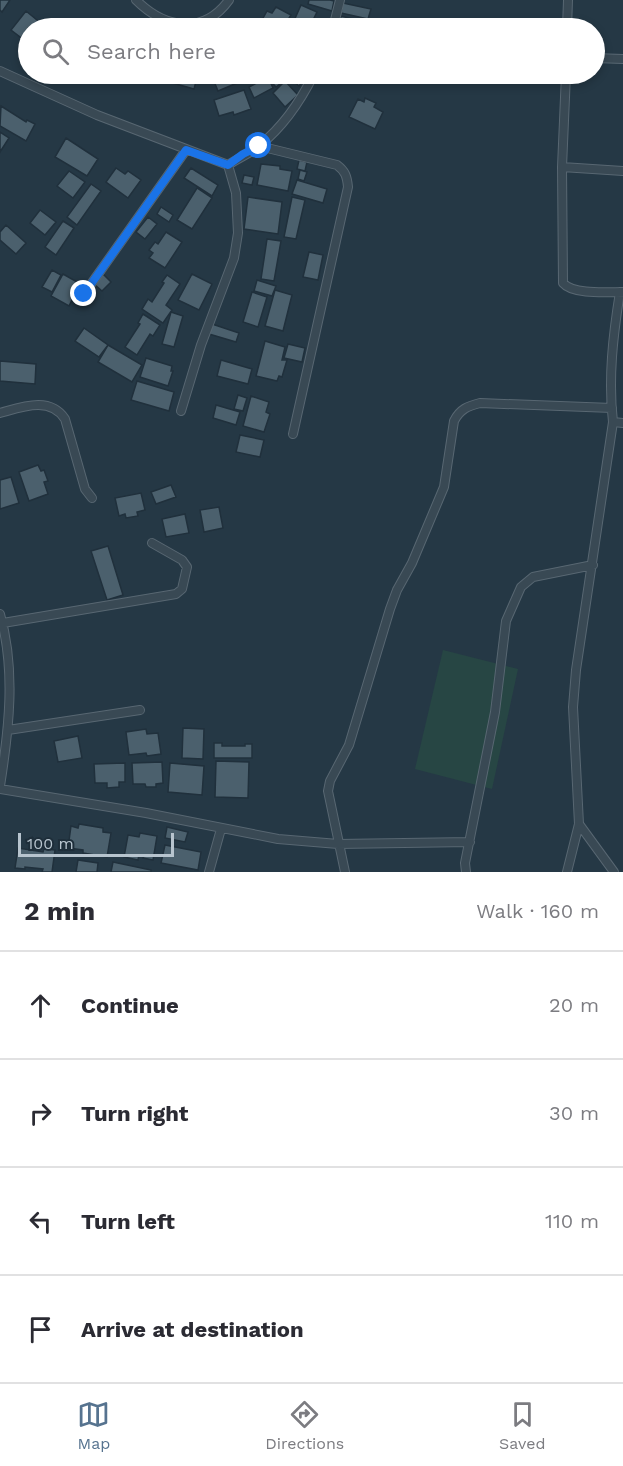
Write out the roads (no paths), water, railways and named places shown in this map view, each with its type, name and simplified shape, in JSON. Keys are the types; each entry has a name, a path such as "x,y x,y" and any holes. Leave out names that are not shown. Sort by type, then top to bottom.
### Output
{"street":[{"path":"136,0 146,10 161,18"},
{"path":"210,18 221,11 229,0"},
{"path":"336,18 340,0"},
{"path":"567,18 568,0"},
{"path":"605,58 623,59"},
{"path":"0,71 18,79"},
{"path":"29,84 97,114 228,165"},
{"path":"228,165 259,146 288,117 309,84"},
{"path":"566,84 562,166 563,283 566,287 577,291 622,292 612,343 612,408 618,423 592,565 576,670 573,707 579,824 567,872"},
{"path":"259,146 337,165 347,177 348,187 293,434"},
{"path":"84,294 186,150"},
{"path":"181,411 201,345 234,258 238,233 236,193 228,165"},
{"path":"562,166 623,171"},
{"path":"345,872 328,791 330,781 349,745 397,590 412,563 444,487 454,421 458,414 462,409 480,403 612,408"},
{"path":"0,413 33,405 45,405 60,412 65,419 85,489 92,498"},
{"path":"3,624 176,594 182,589 187,567 182,560 152,543"},
{"path":"466,872 465,863 495,712 506,621 521,587 533,577 592,565"},
{"path":"0,614 8,656 10,712 0,787 278,839 338,844 470,842"},
{"path":"8,730 140,710"},
{"path":"579,824 614,872"},
{"path":"209,872 221,829"}]}
